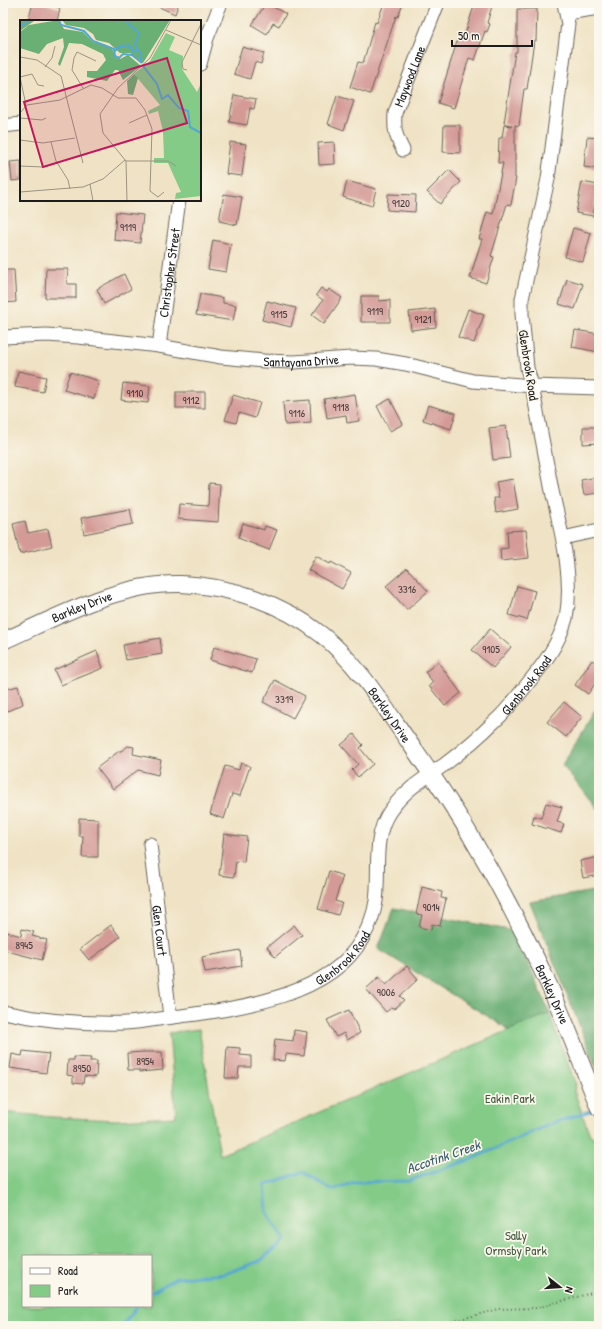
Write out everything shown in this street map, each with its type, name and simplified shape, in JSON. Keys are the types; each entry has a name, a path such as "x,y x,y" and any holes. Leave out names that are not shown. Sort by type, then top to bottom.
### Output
{"street":[{"path":"201,60 207,38 221,3"},
{"name":"Maywood Lane","path":"403,150 396,138 396,112 438,3"},
{"path":"566,8 599,8"},
{"name":"Glenbrook Road","path":"3,1012 53,1020 94,1023 127,1023 215,1012 243,1006 285,995 318,980 351,956 362,941 374,914 377,888 378,841 384,821 390,811 407,790 446,763 495,721 545,663 552,651 564,624 567,606 566,568 563,538 552,492 532,386 527,368 522,299 548,179 568,24 566,8"},
{"path":"3,126 20,124"},
{"name":"Christopher Street","path":"158,346 179,201"},
{"name":"Santayana Drive","path":"3,337 46,335 78,337 158,346 264,361 294,362 351,358 376,359 406,364 473,381 532,386 599,388"},
{"path":"563,538 599,530"},
{"name":"Barkley Drive","path":"3,641 101,599 128,591 153,586 178,584 201,585 235,591 268,602 297,617 327,640 343,654 365,680 472,838 508,902 549,985 599,1108"},
{"name":"Glen Court","path":"150,844 170,1018"}],"path":[{"path":"425,1326 452,1322 498,1309 536,1308 599,1290"}],"green space":[{"path":"599,704 599,811 562,765"},
{"path":"599,890 599,1074 530,902"},
{"path":"394,908 514,931 550,1013 510,1030 378,949"},
{"path":"549,1013 576,1085 574,1091 590,1135 595,1138 599,1147 599,1326 3,1326 3,1112 52,1117 115,1120 176,1117 169,1033 199,1029 220,1155"}],"building":[{"path":"33,3 43,3 60,8 57,20 28,20"},
{"path":"150,3 179,3 175,14"},
{"path":"266,3 286,14 279,26 273,23 267,34 252,25"},
{"path":"384,3 403,3 398,17 396,16 370,94 350,87 358,62 363,63 375,22 377,23"},
{"path":"475,3 484,3 492,6 487,23 490,24 487,32 485,31 475,60 469,58 454,108 438,103 459,35 464,37"},
{"path":"517,9 537,9 536,41 534,41 527,89 524,89 519,126 515,125 516,178 511,205 507,204 491,256 494,257 486,283 470,278 482,239 479,239 487,212 493,214 503,163 498,163 499,138 502,138 504,125 512,126 504,123 515,52 517,52"},
{"path":"242,47 264,53 261,64 255,62 250,79 234,74"},
{"path":"234,95 256,99 254,109 250,108 247,125 229,122"},
{"path":"337,96 354,101 344,130 328,124"},
{"path":"444,125 460,125 460,153 443,152"},
{"path":"587,137 599,138 599,169 584,167"},
{"path":"230,142 246,144 242,176 226,174"},
{"path":"334,142 335,164 319,165 318,143"},
{"path":"20,161 20,180 12,181 10,162"},
{"path":"449,170 461,182 440,204 427,192"},
{"path":"347,181 376,189 372,206 343,197"},
{"path":"582,182 598,185 593,216 576,213"},
{"path":"224,194 242,197 237,225 219,221"},
{"path":"388,194 416,195 415,212 387,210"},
{"path":"116,212 143,215 140,243 114,240"},
{"path":"573,228 591,233 583,262 565,257"},
{"path":"213,240 231,244 226,272 208,269"},
{"path":"46,269 68,269 67,284 76,284 76,298 45,298"},
{"path":"3,270 14,270 16,302 3,303"},
{"path":"124,274 131,289 104,304 97,289"},
{"path":"567,279 583,284 575,309 559,304"},
{"path":"321,288 327,292 329,289 342,298 324,324 312,315 323,300 316,295"},
{"path":"200,294 223,298 223,303 236,305 233,321 196,315"},
{"path":"361,296 379,296 379,301 390,300 390,322 361,322"},
{"path":"267,301 296,308 291,327 262,320"},
{"path":"435,309 436,327 411,330 409,312"},
{"path":"468,309 484,315 474,343 458,337"},
{"path":"575,330 599,334 599,352 572,347"},
{"path":"18,371 46,377 43,392 15,387"},
{"path":"70,372 99,381 94,399 64,390"},
{"path":"123,383 150,386 148,403 121,400"},
{"path":"176,392 205,392 205,408 176,408"},
{"path":"355,394 359,421 347,423 346,415 327,418 324,399"},
{"path":"233,395 260,403 255,418 239,413 236,423 225,420"},
{"path":"390,399 403,424 390,431 377,406"},
{"path":"310,400 311,423 285,425 283,402"},
{"path":"428,405 456,413 451,429 423,420"},
{"path":"506,426 510,458 493,460 489,428"},
{"path":"583,427 599,427 599,443 583,444"},
{"path":"599,477 599,493 584,495 581,480"},
{"path":"513,479 518,509 496,513 494,498 499,498 496,482"},
{"path":"209,483 220,484 218,522 178,519 179,504 208,506"},
{"path":"130,509 133,524 84,534 81,518"},
{"path":"25,521 28,533 48,529 52,546 20,554 13,524"},
{"path":"243,523 264,530 265,526 277,530 269,550 238,538"},
{"path":"526,530 529,558 501,561 500,549 508,548 507,531"},
{"path":"316,556 351,573 342,589 308,570"},
{"path":"407,568 428,591 407,610 386,586"},
{"path":"517,586 535,591 527,620 509,615"},
{"path":"490,629 511,647 493,668 472,650"},
{"path":"160,638 162,654 126,660 123,645"},
{"path":"214,647 256,659 252,673 210,660"},
{"path":"97,651 103,668 61,685 54,670"},
{"path":"592,660 599,665 599,678 588,694 575,685"},
{"path":"438,662 461,693 445,706 429,686 433,682 425,672"},
{"path":"275,680 305,696 293,718 263,702"},
{"path":"18,686 23,704 3,713 3,690"},
{"path":"564,702 582,717 566,737 547,722"},
{"path":"354,734 363,745 360,748 373,764 358,777 352,770 358,764 341,745"},
{"path":"128,746 134,747 133,754 161,760 158,775 138,770 113,789 97,768"},
{"path":"241,763 250,766 240,796 232,794 224,819 210,814 225,766 239,770"},
{"path":"546,803 562,807 557,822 564,824 561,833 532,824 534,816 541,818"},
{"path":"79,818 98,819 98,857 82,857 83,836 79,836"},
{"path":"224,834 247,837 244,862 236,861 234,877 219,875"},
{"path":"599,857 599,875 583,878 580,861"},
{"path":"329,871 343,876 335,901 342,903 338,915 318,909"},
{"path":"422,887 442,892 441,898 446,899 440,926 432,924 431,930 419,927 422,915 416,914"},
{"path":"111,925 120,937 89,960 80,949"},
{"path":"294,925 302,935 275,957 267,947"},
{"path":"22,929 34,932 32,936 47,940 42,960 3,950 3,931 21,936"},
{"path":"240,950 242,966 205,972 202,957"},
{"path":"407,966 418,979 400,996 404,1000 394,1009 392,1007 386,1012 366,989 379,977 386,985"},
{"path":"349,1010 360,1033 347,1040 344,1033 336,1037 327,1020"},
{"path":"294,1030 307,1032 304,1056 286,1054 285,1061 273,1060 275,1039 293,1041"},
{"path":"227,1047 240,1048 240,1055 251,1056 251,1067 239,1067 238,1078 225,1078"},
{"path":"23,1051 49,1054 46,1073 10,1068 12,1054 22,1056"},
{"path":"162,1052 163,1070 139,1072 139,1070 128,1070 127,1053"},
{"path":"74,1057 91,1058 90,1061 97,1061 96,1077 84,1076 83,1084 73,1083 73,1076 67,1075 68,1060 74,1060"}],"waterway":[{"name":"Accotink Creek","path":"152,1292 176,1278 224,1274 260,1261 285,1240 267,1212 265,1185 303,1172 331,1190 355,1182 408,1181 472,1159 553,1123 593,1110"},
{"name":"Accotink Creek","path":"122,1326 136,1307"}],"park label":[{"name":"Eakin Park","path":"510,1098"},
{"name":"Sally Ormsby Park","path":"516,1242"}]}
